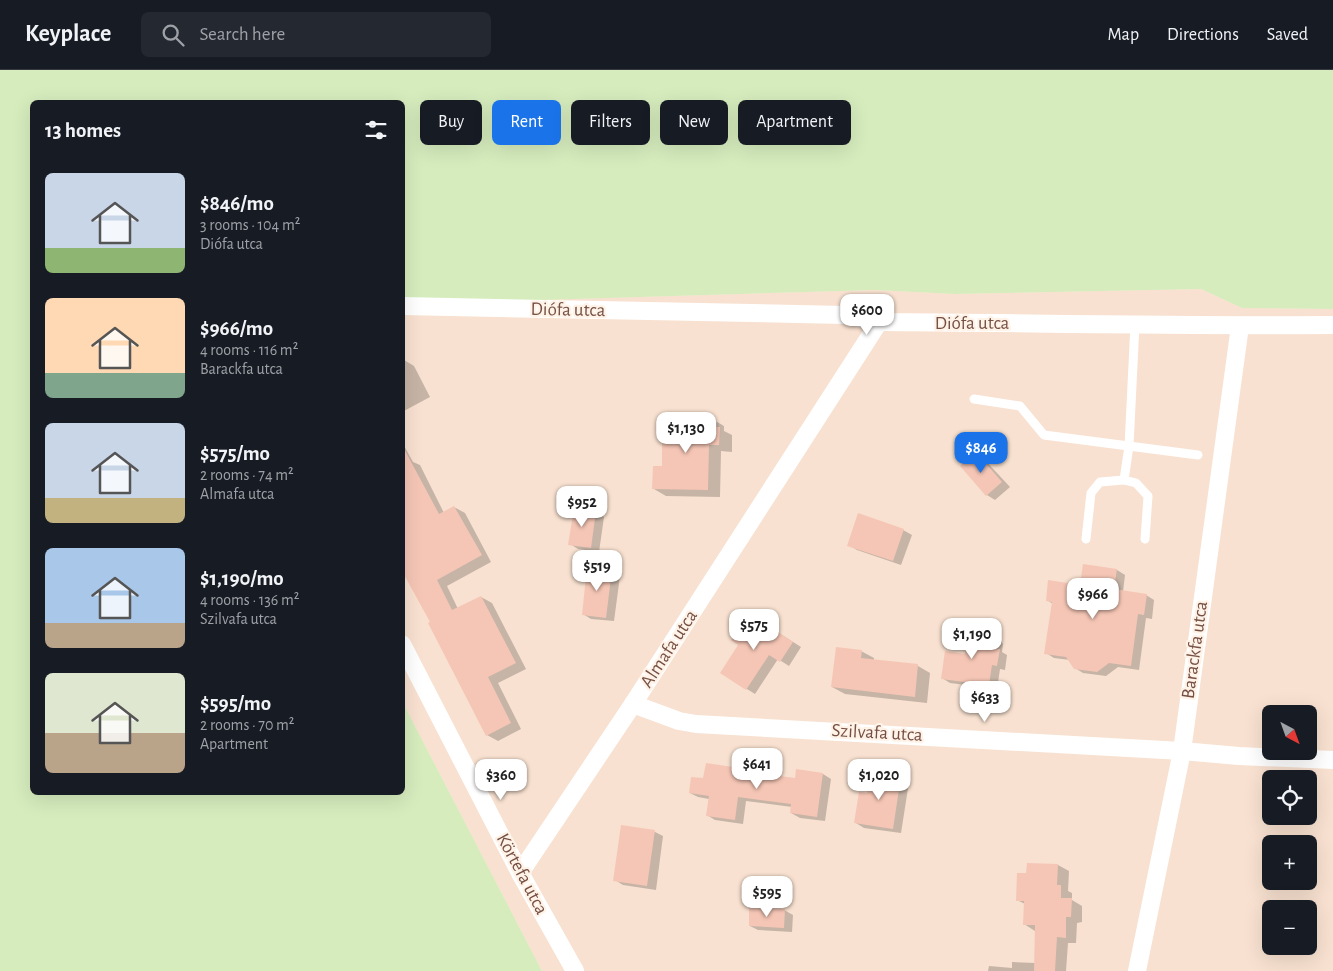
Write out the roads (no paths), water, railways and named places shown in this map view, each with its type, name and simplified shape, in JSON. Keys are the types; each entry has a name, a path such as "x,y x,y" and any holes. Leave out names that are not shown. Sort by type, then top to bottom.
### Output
{"street":[{"name":"Diófa utca","path":"405,306 845,315 880,322 1240,326 1333,325"},
{"name":"Almafa utca","path":"520,873 633,704 880,322"},
{"name":"Barackfa utca","path":"1137,971 1182,751 1240,326"},
{"name":"Körtefa utca","path":"405,650 520,873 575,971"},
{"name":"Szilvafa utca","path":"633,704 679,721 696,724 1333,760"}],"lane":[{"path":"1124,480 1129,446 1135,324"},
{"path":"974,398 1020,406 1044,435 1198,455"},
{"path":"1086,539 1091,493 1100,482 1124,480 1136,483 1148,496 1144,539"}]}
